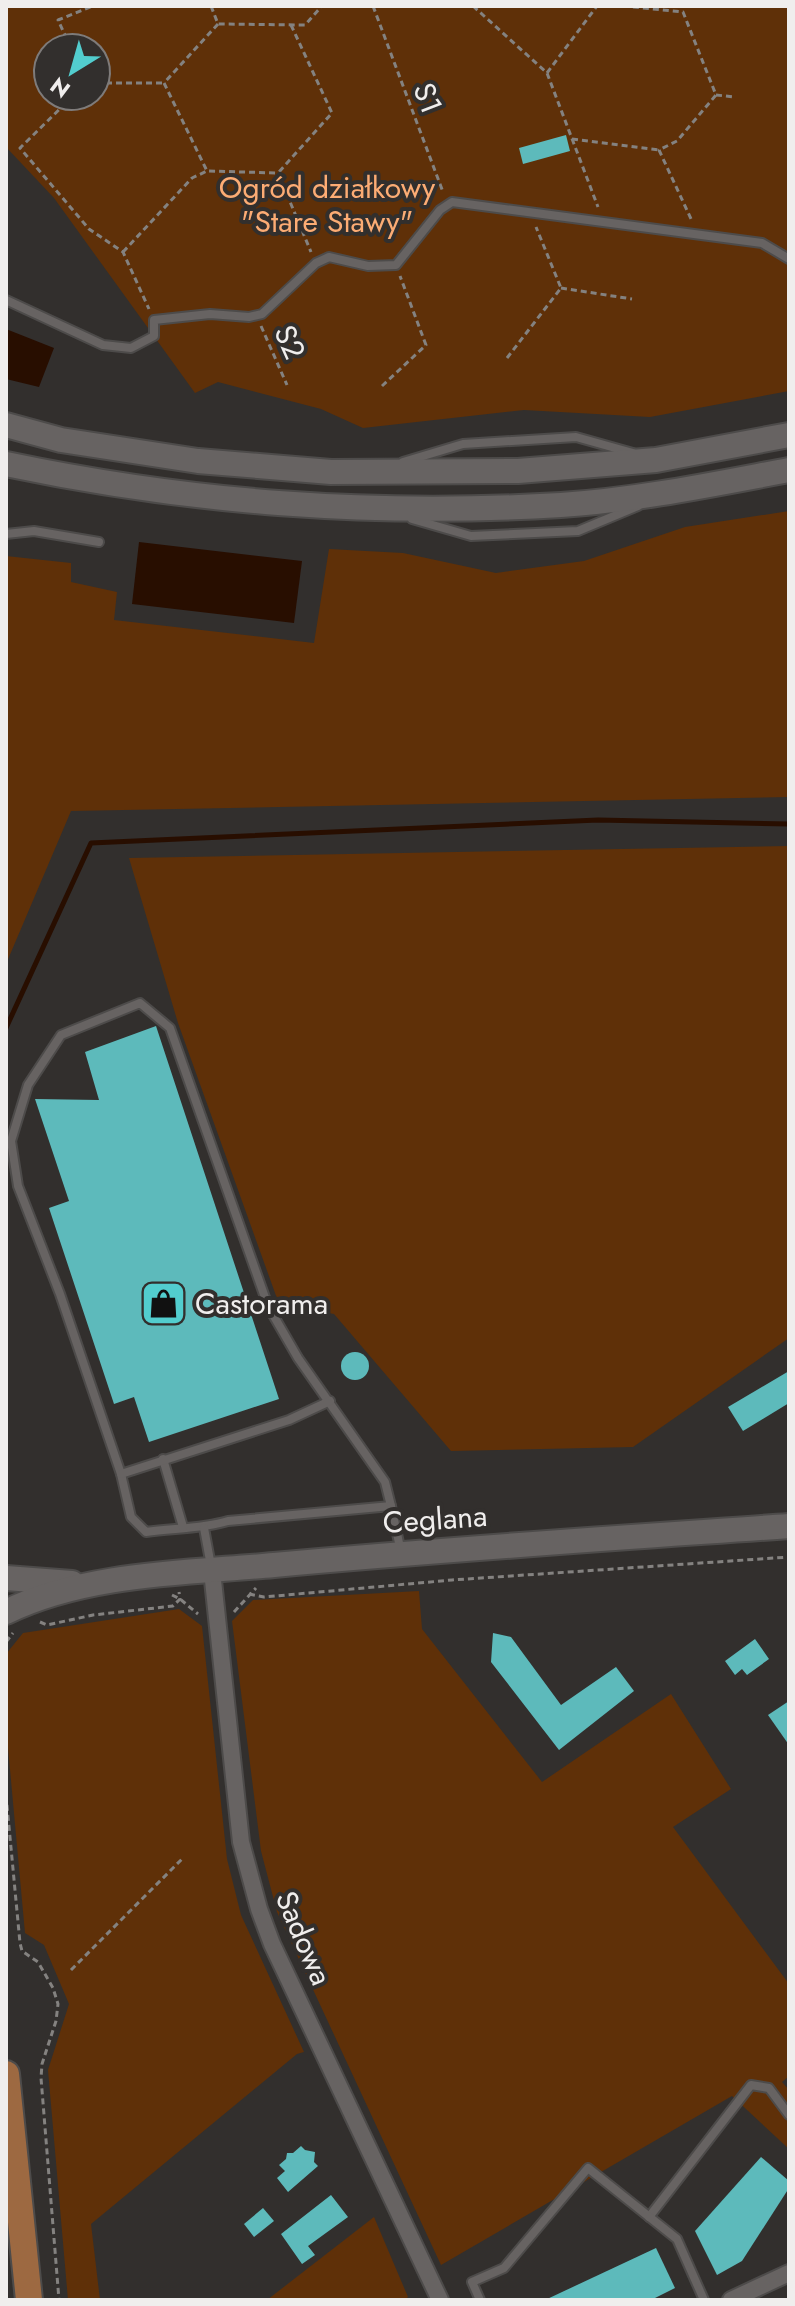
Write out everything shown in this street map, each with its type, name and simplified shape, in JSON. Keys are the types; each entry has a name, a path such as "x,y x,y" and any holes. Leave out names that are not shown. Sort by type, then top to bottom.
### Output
{"main road":[{"path":"6,425 61,440 198,461 331,472 518,471 656,460 789,435"},
{"path":"6,464 197,497 380,509 563,505 674,491 789,470"},
{"name":"Ceglana","path":"6,1578 87,1584 401,1553 789,1526"},
{"name":"Ceglana","path":"6,1612 29,1601 87,1584"},
{"path":"6,2074 29,2300"}],"street":[{"name":"Sadowa","path":"212,1571 241,1842 259,1909 272,1944 440,2300"},
{"path":"731,2300 789,2273"}],"lane":[{"path":"6,300 103,345 131,348 154,336 154,320 210,314 249,317 262,314 316,263 329,257 368,266 396,265 447,203 452,202 762,243 789,259"},
{"path":"6,534 34,531 99,542"},
{"path":"391,1506 146,1532 131,1517 121,1474 60,1294 18,1186 11,1141 28,1085 61,1035 140,1003 170,1028 268,1306 298,1358 385,1482 391,1506 401,1553"},
{"path":"121,1474 289,1420 330,1401"},
{"path":"163,1459 183,1527"},
{"path":"204,1528 212,1571"},
{"path":"649,2217 751,2085 769,2088 789,2115"},
{"path":"480,2300 472,2282 504,2268 588,2168 677,2239 704,2300"}],"path":[{"path":"64,32 58,20 93,6"},
{"path":"211,6 218,24"},
{"path":"112,83 164,83 218,24 305,25 322,6"},
{"name":"S1","path":"373,6 447,203"},
{"path":"473,6 547,73 603,222"},
{"path":"547,73 597,6"},
{"path":"623,6 683,12 716,95"},
{"path":"123,252 192,178 207,171 278,173 332,113 291,25"},
{"path":"164,83 207,171"},
{"path":"572,139 659,150 677,141 716,95"},
{"path":"716,95 735,97"},
{"path":"57,112 20,148 89,229 123,252 154,320"},
{"path":"659,150 698,234"},
{"path":"278,173 316,263"},
{"path":"530,212 561,288"},
{"path":"382,386 426,345 396,265"},
{"path":"561,288 632,299"},
{"path":"507,358 561,288"},
{"name":"S2","path":"256,316 287,385"},
{"path":"229,1617 249,1594 264,1597 452,1580 789,1557"},
{"path":"180,1599 202,1618"},
{"path":"6,1795 20,1943 22,1951 38,1962 58,2004 41,2078 59,2300"},
{"path":"71,1970 184,1857"}],"green space":[{"name":"Ogród działkowy \"Stare Stawy\"","path":"6,6 789,6 789,391 650,417 524,410 363,428 321,409 218,382 195,393 54,198 6,147"},
{"path":"789,511 789,797 71,811 6,964 6,556 71,563 71,582 117,592 114,620 314,643 329,549 403,553 496,573 584,561 685,527"},
{"path":"789,846 789,1338 633,1447 451,1451 334,1314 279,1304 178,1023 129,858"},
{"path":"419,1591 422,1629 542,1782 671,1694 731,1789 673,1827 789,1984 789,2076 782,2082 789,2090 789,2149 732,2096 441,2265 277,1912 261,1851 232,1621 253,1600"},
{"path":"179,1609 202,1626 227,1859 241,1915 304,2052 297,2054 91,2224 100,2300 68,2300 48,2070 69,2004 44,1945 25,1933 6,1726 6,1654 23,1633"},
{"path":"374,2217 408,2297 404,2300 267,2300"}],"shaded area":[{"path":"6,329 54,348 39,387 6,379"},
{"path":"139,542 302,561 294,623 132,604"}],"building":[{"path":"566,135 570,151 523,164 519,148"},
{"name":"Castorama","path":"156,1026 279,1399 149,1442 134,1397 114,1404 49,1208 69,1201 35,1099 99,1100 85,1052"},
{"path":"355,1352 365,1356 369,1366 365,1376 355,1380 345,1376 341,1366 345,1356"},
{"path":"789,1371 789,1403 743,1431 728,1407"},
{"path":"493,1633 511,1637 561,1705 616,1667 634,1691 559,1750 491,1662"},
{"path":"755,1639 769,1659 747,1675 742,1669 735,1675 725,1661"},
{"path":"789,1701 789,1745 768,1715"},
{"path":"301,2146 315,2152 314,2162 318,2166 288,2192 277,2178 285,2171 279,2165 286,2159 287,2153 293,2153"},
{"path":"761,2157 789,2181 789,2188 742,2261 717,2275 695,2231"},
{"path":"331,2195 348,2217 308,2246 315,2255 302,2264 281,2234"},
{"path":"263,2208 274,2221 254,2237 244,2224"},
{"path":"656,2248 675,2288 651,2300 545,2300"}],"waterway":[{"path":"6,1028 91,843 598,820 789,824"}],"place":[{"name":"Castorama","path":"164,1303"}]}
